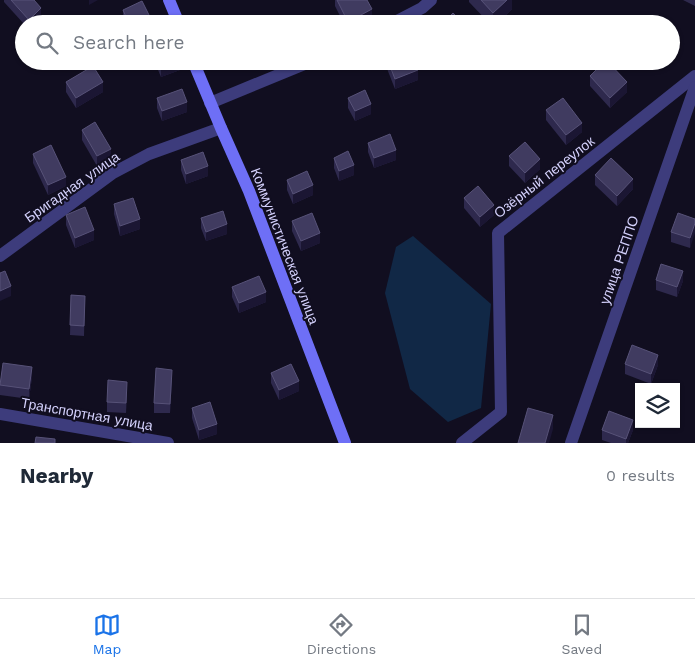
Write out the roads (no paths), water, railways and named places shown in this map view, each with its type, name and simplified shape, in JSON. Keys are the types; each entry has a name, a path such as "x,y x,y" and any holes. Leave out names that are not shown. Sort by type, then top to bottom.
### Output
{"street":[{"path":"169,0 175,15"},
{"path":"408,15 422,8 431,0"},
{"name":"Коммунистическая улица","path":"197,70 220,128 249,191 345,443"},
{"path":"210,103 290,70"},
{"name":"Озёрный переулок","path":"462,443 501,412 498,233 695,76"},
{"name":"улица РЕППО","path":"570,443 695,86"},
{"name":"Бригадная улица","path":"0,256 113,173 149,154 220,128"},
{"name":"Транспортная улица","path":"0,414 168,443"}],"water":[{"path":"413,236 491,304 481,408 448,422 410,389 385,293 396,247"}]}
